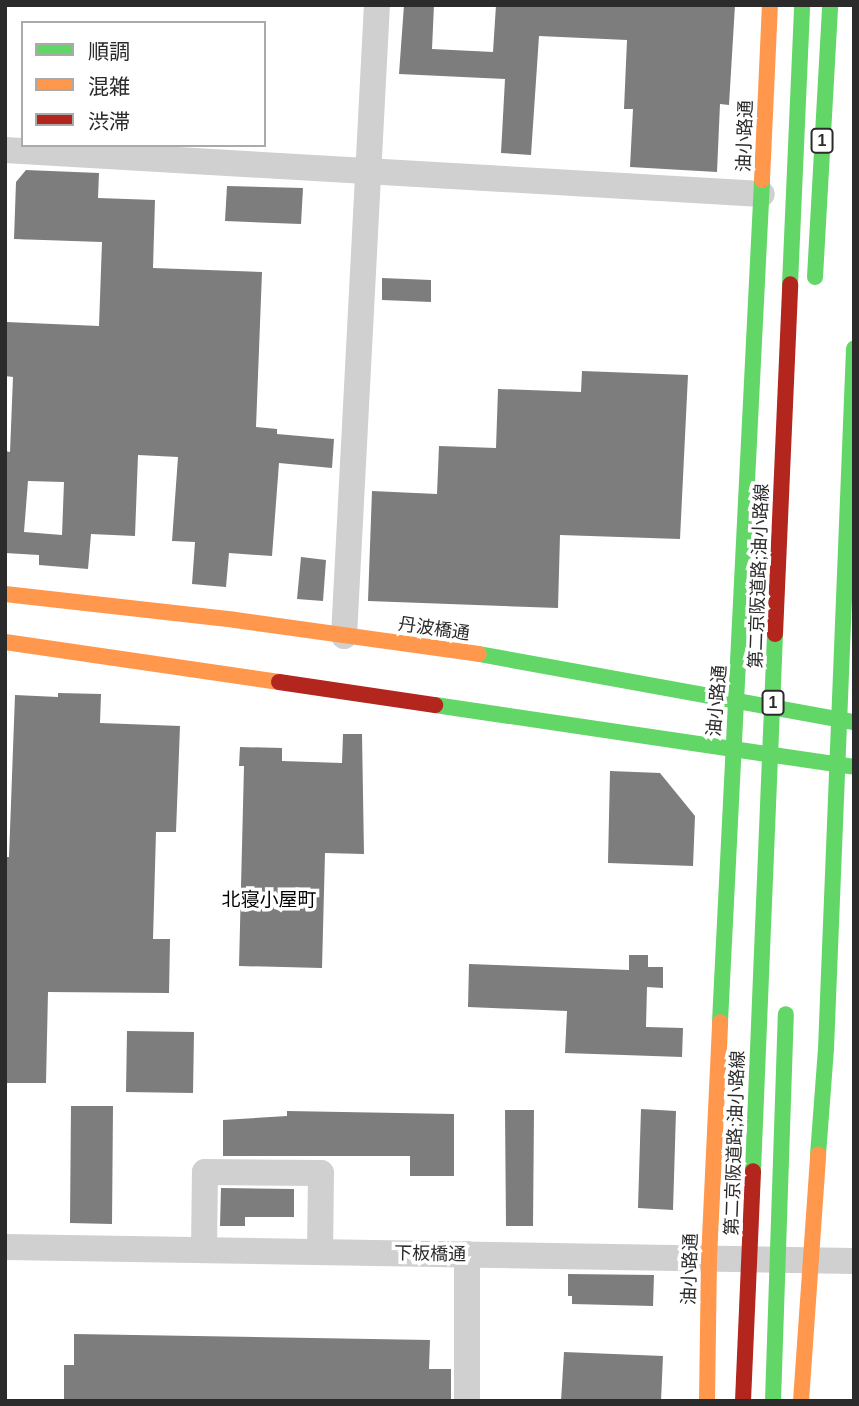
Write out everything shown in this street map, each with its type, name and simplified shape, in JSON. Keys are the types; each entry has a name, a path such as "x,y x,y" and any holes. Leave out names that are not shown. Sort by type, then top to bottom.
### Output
{"main road":[{"name":"油小路通","path":"707,1401 709,1259 732,747 737,704 770,5"},
{"name":"第二京阪道路;油小路線","path":"743,1401 803,5"},
{"name":"1","path":"814,291 830,5"},
{"path":"801,1401 847,766 854,349"},
{"name":"丹波橋通","path":"5,593 344,642 477,654 737,704 847,721"},
{"path":"5,642 340,683 847,766"},
{"name":"1","path":"795,777 799,694"},
{"path":"772,1401 787,1000"}],"street":[{"path":"344,642 377,5"},
{"path":"5,150 762,194"},
{"path":"204,1250 205,1172 321,1173 320,1252"},
{"name":"下板橋通","path":"5,1247 854,1261"},
{"path":"467,1254 467,1401"}],"building":[{"path":"404,5 434,5 432,49 493,52 496,5 735,5 729,105 720,104 717,172 630,167 633,109 624,109 627,40 539,36 531,155 501,153 505,79 399,74"},
{"path":"26,170 99,173 98,198 155,200 153,268 262,272 256,427 277,429 277,434 334,439 332,468 279,463 272,556 229,553 226,587 192,584 195,542 172,541 178,457 138,455 135,536 91,534 88,569 39,565 39,555 5,553 5,451 10,452 13,377 5,376 6,322 99,326 102,242 14,239 16,182","holes":["28,481 64,482 62,535 24,532"]},
{"path":"227,186 303,188 301,224 225,221"},
{"path":"382,278 431,280 431,302 382,300"},
{"path":"582,371 688,375 680,539 560,535 558,608 368,601 372,491 437,494 439,446 496,448 498,389 581,392"},
{"path":"301,557 326,560 323,601 297,599"},
{"path":"58,693 101,694 100,723 180,726 176,832 156,832 153,939 170,939 169,993 48,992 46,1083 5,1083 5,857 9,857 15,695 58,697"},
{"path":"343,734 362,734 364,854 325,853 322,968 239,966 244,766 239,766 240,747 282,748 282,761 342,763"},
{"path":"610,771 660,773 695,816 693,866 608,863"},
{"path":"629,955 648,955 648,967 663,967 663,988 647,987 646,1027 683,1028 682,1057 565,1053 567,1011 468,1007 469,964 629,970"},
{"path":"127,1031 194,1032 193,1093 126,1092"},
{"path":"71,1106 113,1106 112,1224 70,1223"},
{"path":"641,1109 676,1111 673,1210 638,1208"},
{"path":"505,1110 534,1110 533,1226 506,1226"},
{"path":"287,1111 454,1114 454,1176 410,1176 410,1156 223,1156 223,1120 287,1116"},
{"path":"221,1188 294,1189 294,1217 245,1217 245,1226 220,1226"},
{"path":"568,1274 654,1275 653,1306 572,1304 572,1296 568,1296"},
{"path":"74,1334 430,1340 429,1369 451,1369 451,1401 64,1401 64,1365 74,1365"},
{"path":"564,1352 663,1356 661,1401 561,1401"}],"traffic: fast":[{"path":"790,284 802,5"},
{"path":"815,277 830,5"},
{"path":"720,1022 762,180"},
{"path":"818,1155 826,1049 854,349"},
{"path":"753,1171 775,634"},
{"path":"479,654 854,722"},
{"path":"435,705 854,767"},
{"path":"773,1401 786,1014"}],"traffic: slow":[{"path":"762,180 770,5"},
{"path":"5,594 235,620 479,654"},
{"path":"5,642 279,682"},
{"path":"707,1401 709,1259 720,1022"},
{"path":"801,1401 818,1155"}],"traffic: jam":[{"path":"775,634 790,284"},
{"path":"279,682 435,705"},
{"path":"743,1401 753,1171"}],"district":[{"name":"北寝小屋町","path":"269,900"}]}
